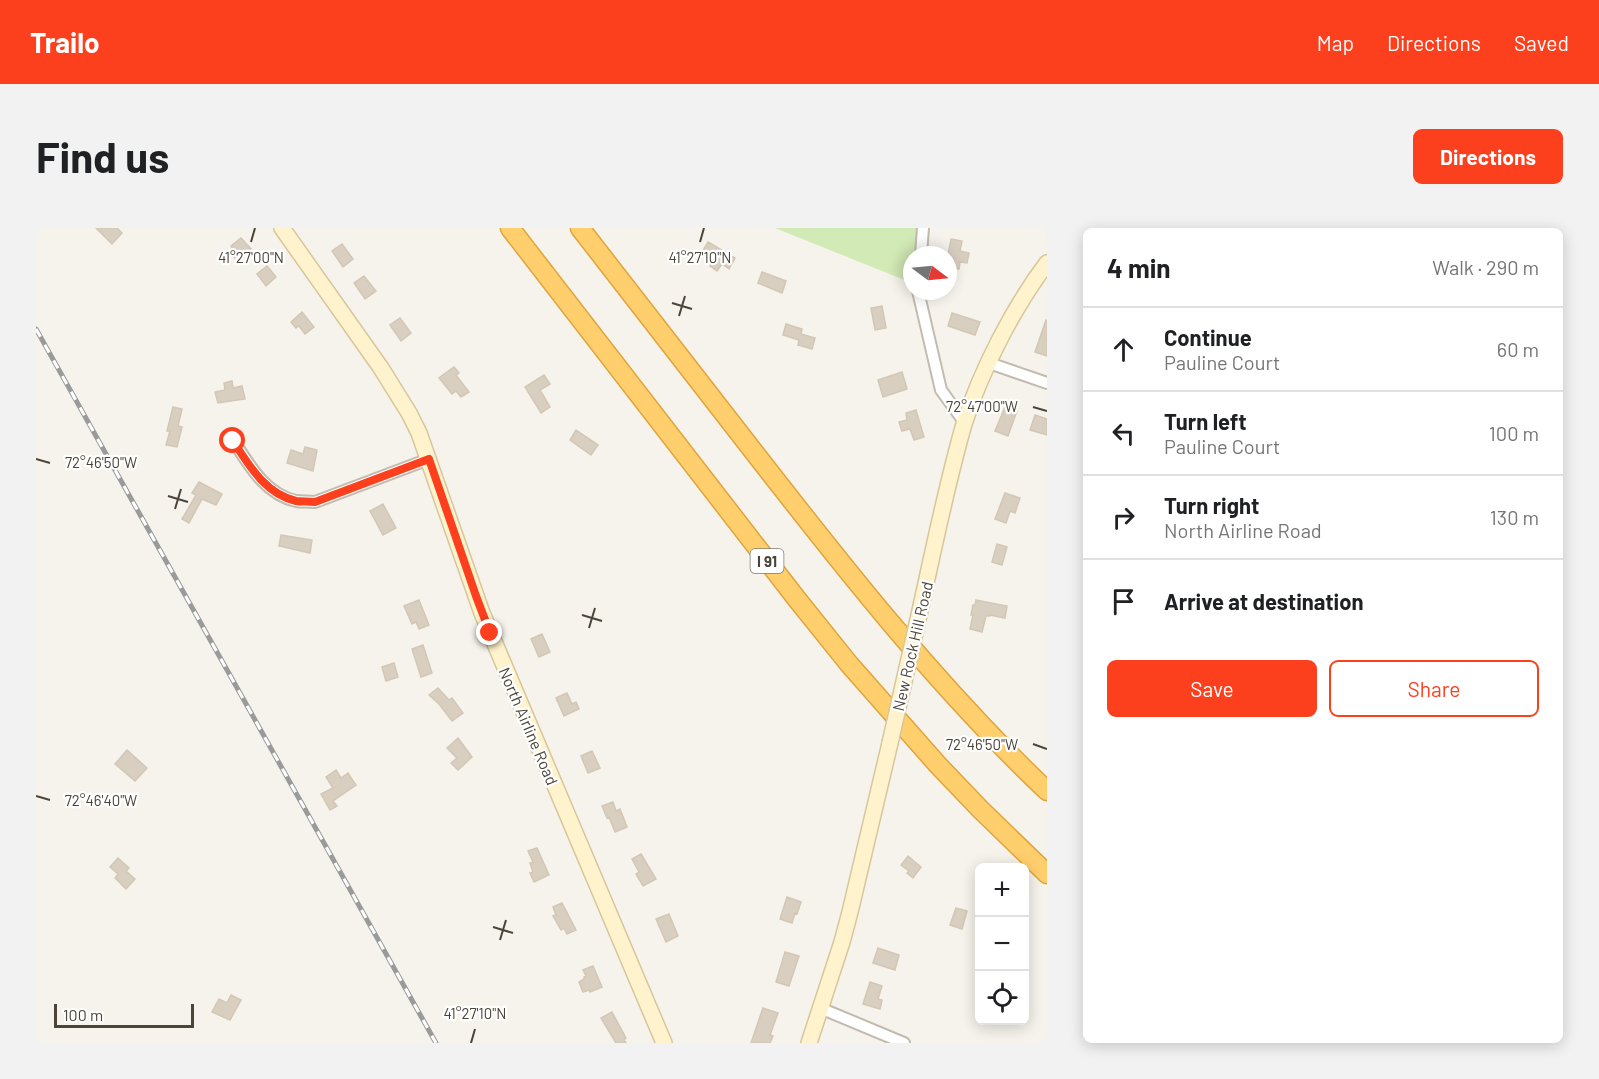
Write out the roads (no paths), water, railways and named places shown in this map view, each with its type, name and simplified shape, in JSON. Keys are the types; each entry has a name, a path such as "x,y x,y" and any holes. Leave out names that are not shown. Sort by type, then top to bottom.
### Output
{"highway":[{"name":"I 91","path":"510,228 849,664 937,764 1047,874"},
{"path":"580,228 810,525 886,619 954,696 1046,789"}],"main road":[{"name":"North Airline Road","path":"282,228 381,368 409,413 429,459 482,613 664,1043"},
{"name":"New Rock Hill Road","path":"809,1043 850,912 965,423 989,363 1017,309 1047,263"}],"street":[{"path":"922,246 923,228"},
{"path":"920,300 941,390 965,423"},
{"path":"989,363 1047,383"},
{"path":"233,441 255,473 275,492 296,501 315,502 429,459"},
{"path":"820,1008 904,1043"}],"railway":[{"path":"36,329 436,1043"}]}
